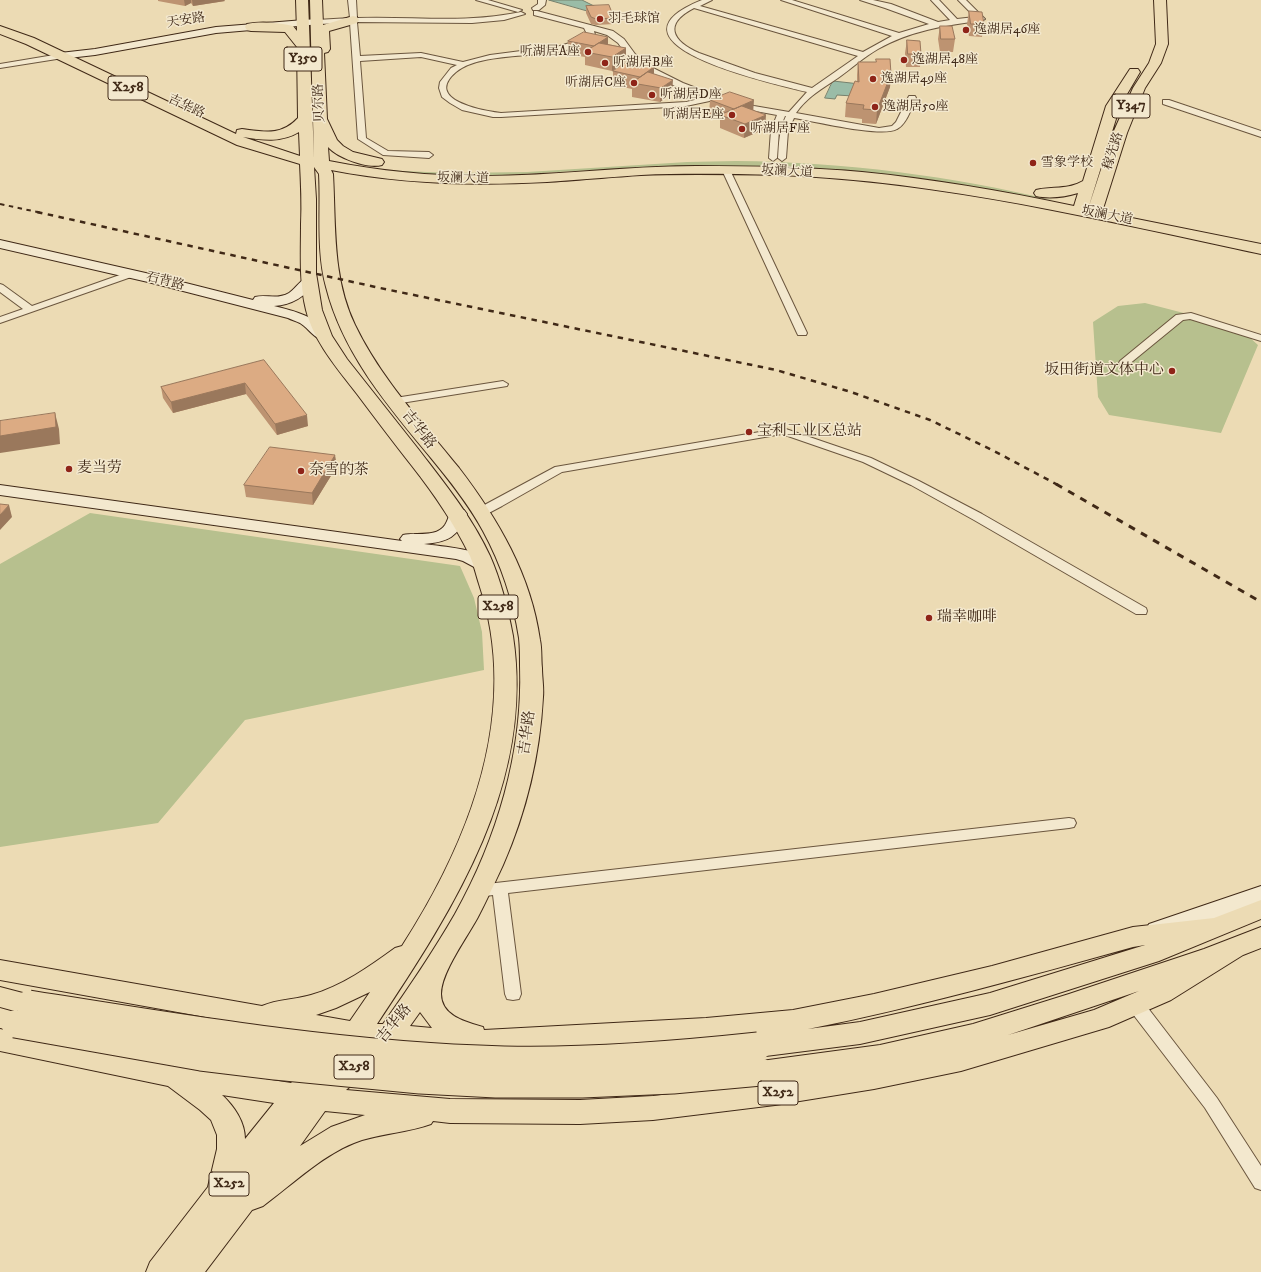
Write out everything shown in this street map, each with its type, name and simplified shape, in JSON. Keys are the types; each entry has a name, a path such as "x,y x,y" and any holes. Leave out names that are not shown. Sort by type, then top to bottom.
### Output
{"main road":[{"path":"251,26 275,22 288,17 291,14 294,0"},
{"name":"贝尔路","path":"302,0 307,158"},
{"path":"316,0 324,15 353,20"},
{"name":"贝尔路","path":"316,0 322,161"},
{"path":"1146,51 1153,29 1150,0"},
{"name":"稼先路","path":"1080,206 1096,186 1139,88 1155,63 1162,44 1160,0"},
{"path":"319,64 324,51 323,31 325,28 353,20"},
{"name":"吉华路","path":"0,24 29,34 67,55 224,134 255,147"},
{"path":"251,26 289,29 303,47"},
{"name":"吉华路","path":"0,30 67,55 242,133 307,158 318,198 332,282 339,306 353,338 362,354 395,401 481,512 504,551 519,590 529,632 533,678 530,727 521,779 503,834 489,891 462,924 434,971 390,1035 308,1097"},
{"name":"稼先路","path":"1095,209 1096,186 1113,106 1139,63"},
{"path":"242,133 265,135 282,134 295,129 305,118"},
{"path":"320,118 333,144 342,152 398,172"},
{"path":"255,147 307,158"},
{"name":"X258","path":"255,147 290,170 318,198"},
{"name":"坂澜大道","path":"307,158 359,171 398,172 554,167 686,159 778,158 849,162 912,169 980,180 1041,193 1080,206"},
{"name":"吉华路","path":"161,1272 226,1205 356,1033 416,946 464,858 485,803 499,751 506,702 506,656 500,613 484,564 472,537 458,514 340,361 324,336 314,310 309,281 318,198 326,174 322,161"},
{"name":"坂澜大道","path":"398,172 447,179 503,180 641,171 726,170 820,173 896,180 1080,206 1261,249"},
{"path":"318,198 343,184 366,177 398,172"},
{"path":"1041,193 1070,191 1096,186 1114,203 1136,213"},
{"name":"坂澜大道","path":"1095,209 1136,213 1261,239"},
{"path":"11,1022 201,1057 275,1066 420,1080 496,1084 582,1084 673,1080 860,1033 990,1004 1150,954 1261,910"},
{"path":"0,970 356,1033 472,1042 706,1029 793,1021 874,1005 992,976 1133,937 1216,927"},
{"name":"X252","path":"308,1097 450,1111 580,1112 653,1108 775,1093 874,1078 975,1056 1100,1019 1162,993 1233,949 1261,937"},
{"path":"242,1014 261,1014 287,1011 319,1004 337,997 370,980 416,946"},
{"path":"759,1059 817,1066 926,1046 1001,1026 1087,999 1233,949"},
{"path":"434,971 428,993 432,1008 441,1021 456,1030 499,1041"},
{"path":"0,997 11,1022 170,1075 308,1097"},
{"path":"170,1075 204,1095 220,1108 230,1126 232,1147 228,1169 226,1205"},
{"path":"226,1205 339,1137 369,1126 450,1111"},
{"name":"吉华路","path":"187,1272 226,1205"}],"street":[{"path":"352,0 362,139 386,153 429,155"},
{"path":"480,0 528,15 532,9"},
{"path":"317,22 353,20 458,23 491,20 532,9 541,5 542,0"},
{"path":"708,0 680,13 670,25 672,37 678,44 698,55 726,65 810,90"},
{"path":"785,0 900,36"},
{"path":"864,0 888,6 939,25"},
{"path":"935,0 954,21"},
{"path":"778,158 787,114 799,104 810,90 864,55 900,36 954,21 981,19 962,0"},
{"path":"694,6 864,55"},
{"path":"532,9 610,33 621,41 632,56 652,71 680,85 753,108 879,130 894,128 900,123 912,98"},
{"name":"天安路","path":"67,55 95,52 188,34 251,26 317,22"},
{"path":"587,26 591,34 581,42 541,52 492,56 466,65 451,72 445,78 442,84 443,91 450,100 459,105 490,114 513,115 686,104 723,99"},
{"path":"0,66 67,55"},
{"path":"356,59 421,55 466,65"},
{"path":"1166,102 1261,134"},
{"path":"1251,131 1261,125"},
{"path":"726,170 802,333"},
{"name":"石背路","path":"0,238 95,259 269,302 296,296 309,281"},
{"name":"石背路","path":"0,244 131,274 293,315 305,320 324,336"},
{"path":"0,320 131,274"},
{"path":"0,288 30,309"},
{"path":"1124,363 1180,317 1191,316 1261,338"},
{"path":"395,401 503,384"},
{"path":"481,512 498,504 559,469 783,431 867,460 915,483 978,517 1140,611"},
{"path":"0,482 409,539 429,538 447,533 452,528 458,514"},
{"path":"0,490 456,554 469,557 484,564"},
{"path":"513,994 489,891 1069,823"},
{"path":"1133,937 1238,903 1261,894"},
{"path":"1135,1004 1211,1103 1261,1182"}],"shaded area":[{"path":"549,0 582,0 596,7 588,11"},
{"path":"833,81 860,84 853,96 837,95 835,99 825,98"},
{"path":"736,161 818,164 898,172 977,184 1057,201 918,178 862,172 778,167 667,166 504,175 442,175 381,170 451,173 527,172 687,162"},
{"name":"坂田街道文体中心","path":"1145,303 1238,327 1258,345 1221,433 1109,415 1098,397 1093,322 1118,306"},
{"path":"90,513 460,566 474,598 482,632 484,670 245,720 158,823 0,847 0,564"}],"building":[{"path":"609,5 614,18 596,19 591,17 586,6"},
{"path":"969,11 982,12 984,24 971,24"},
{"path":"940,26 952,26 955,39 941,39"},
{"path":"584,32 608,37 594,46 568,41"},
{"path":"907,40 920,41 921,54 908,54"},
{"path":"599,43 626,48 612,57 585,52"},
{"path":"876,59 890,59 891,74 877,110 863,109 864,105 846,103 855,81 859,82 858,62 876,62"},
{"path":"627,62 654,67 640,77 613,71"},
{"path":"648,72 673,80 661,88 632,83"},
{"path":"730,92 754,100 734,109 710,100"},
{"path":"742,106 766,115 745,124 720,115"},
{"path":"264,360 307,415 275,424 245,383 171,402 161,387"},
{"path":"55,413 56,427 0,436 0,421"},
{"path":"270,447 335,455 312,493 244,485"},
{"path":"0,504 9,505 0,515"}],"railway":[{"path":"0,204 42,213"},
{"path":"37,212 380,288 776,370 851,392 930,420 994,451 1058,485"},
{"path":"1056,484 1261,602"}],"place":[{"name":"羽毛球馆","path":"600,19"},
{"name":"逸湖居46座","path":"966,30"},
{"name":"听湖居A座","path":"588,52"},
{"name":"逸湖居48座","path":"904,60"},
{"name":"听湖居B座","path":"605,63"},
{"name":"逸湖居49座","path":"873,79"},
{"name":"听湖居C座","path":"634,83"},
{"name":"听湖居D座","path":"652,95"},
{"name":"逸湖居50座","path":"875,107"},
{"name":"听湖居E座","path":"732,115"},
{"name":"听湖居F座","path":"742,129"},
{"name":"雪象学校","path":"1033,163"},
{"name":"坂田街道文体中心","path":"1172,371"},
{"name":"宝利工业区总站","path":"749,432"},
{"name":"麦当劳","path":"69,469"},
{"name":"奈雪的茶","path":"301,471"},
{"name":"瑞幸咖啡","path":"929,618"}]}
